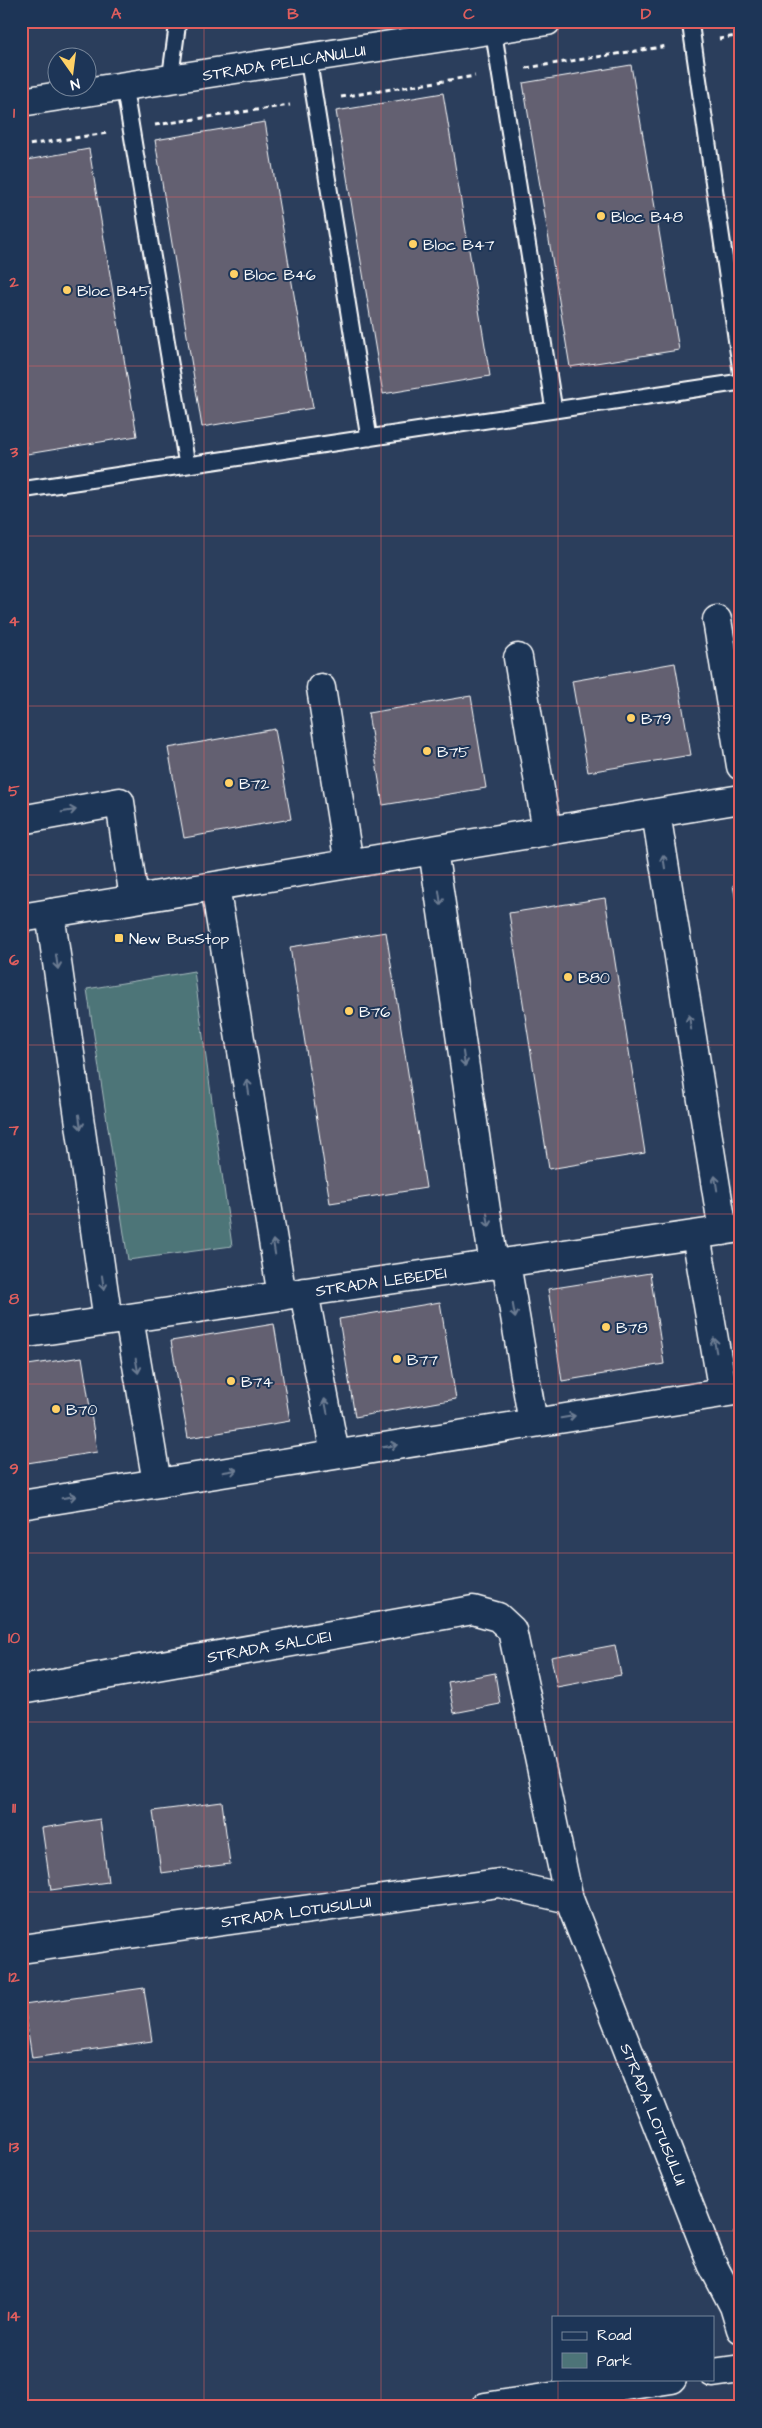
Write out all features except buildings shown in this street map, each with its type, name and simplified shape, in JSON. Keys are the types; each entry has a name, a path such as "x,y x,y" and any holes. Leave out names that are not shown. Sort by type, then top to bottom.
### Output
{"street":[{"name":"STRADA PELICANULUI","path":"21,102 308,58 443,29 493,30 547,21"},
{"path":"717,620 741,766"},
{"path":"518,658 547,831"},
{"path":"321,688 349,864"},
{"path":"21,918 741,799"},
{"path":"21,820 120,802 134,899"},
{"path":"656,813 732,1229"},
{"path":"433,850 500,1264 533,1423"},
{"path":"215,886 293,1294 335,1454"},
{"path":"50,913 118,1319 157,1483"},
{"name":"STRADA LEBEDEI","path":"21,1334 732,1229"},
{"path":"21,1505 732,1391 696,1235"},
{"name":"STRADA SALCIEI","path":"21,1690 473,1610 498,1616 512,1630"},
{"name":"STRADA LOTUSULUI","path":"512,1630 569,1899 712,2264 734,2306 741,2328"},
{"name":"STRADA LOTUSULUI","path":"21,1949 498,1884 569,1899"},
{"path":"714,2373 741,2369"},
{"path":"485,2407 665,2380"}],"lane":[{"path":"170,80 178,21"},
{"path":"690,21 741,371"},
{"path":"493,30 554,410"},
{"path":"308,58 369,438"},
{"path":"124,86 187,465"},
{"path":"21,490 741,382"}],"path":[{"path":"21,146 741,35"}],"green space":[{"path":"194,971 232,1246 128,1260 87,989"}],"place":[{"name":"Bloc B48","path":"601,216"},
{"name":"Bloc B47","path":"413,244"},
{"name":"Bloc B46","path":"234,274"},
{"name":"Bloc B45","path":"67,290"},
{"name":"B79","path":"631,718"},
{"name":"B75","path":"427,751"},
{"name":"B72","path":"229,783"},
{"name":"New BusStop","path":"119,938"},
{"name":"B80","path":"568,977"},
{"name":"B76","path":"349,1011"},
{"name":"B78","path":"606,1327"},
{"name":"B77","path":"397,1359"},
{"name":"B74","path":"231,1381"},
{"name":"B70","path":"56,1409"}]}
